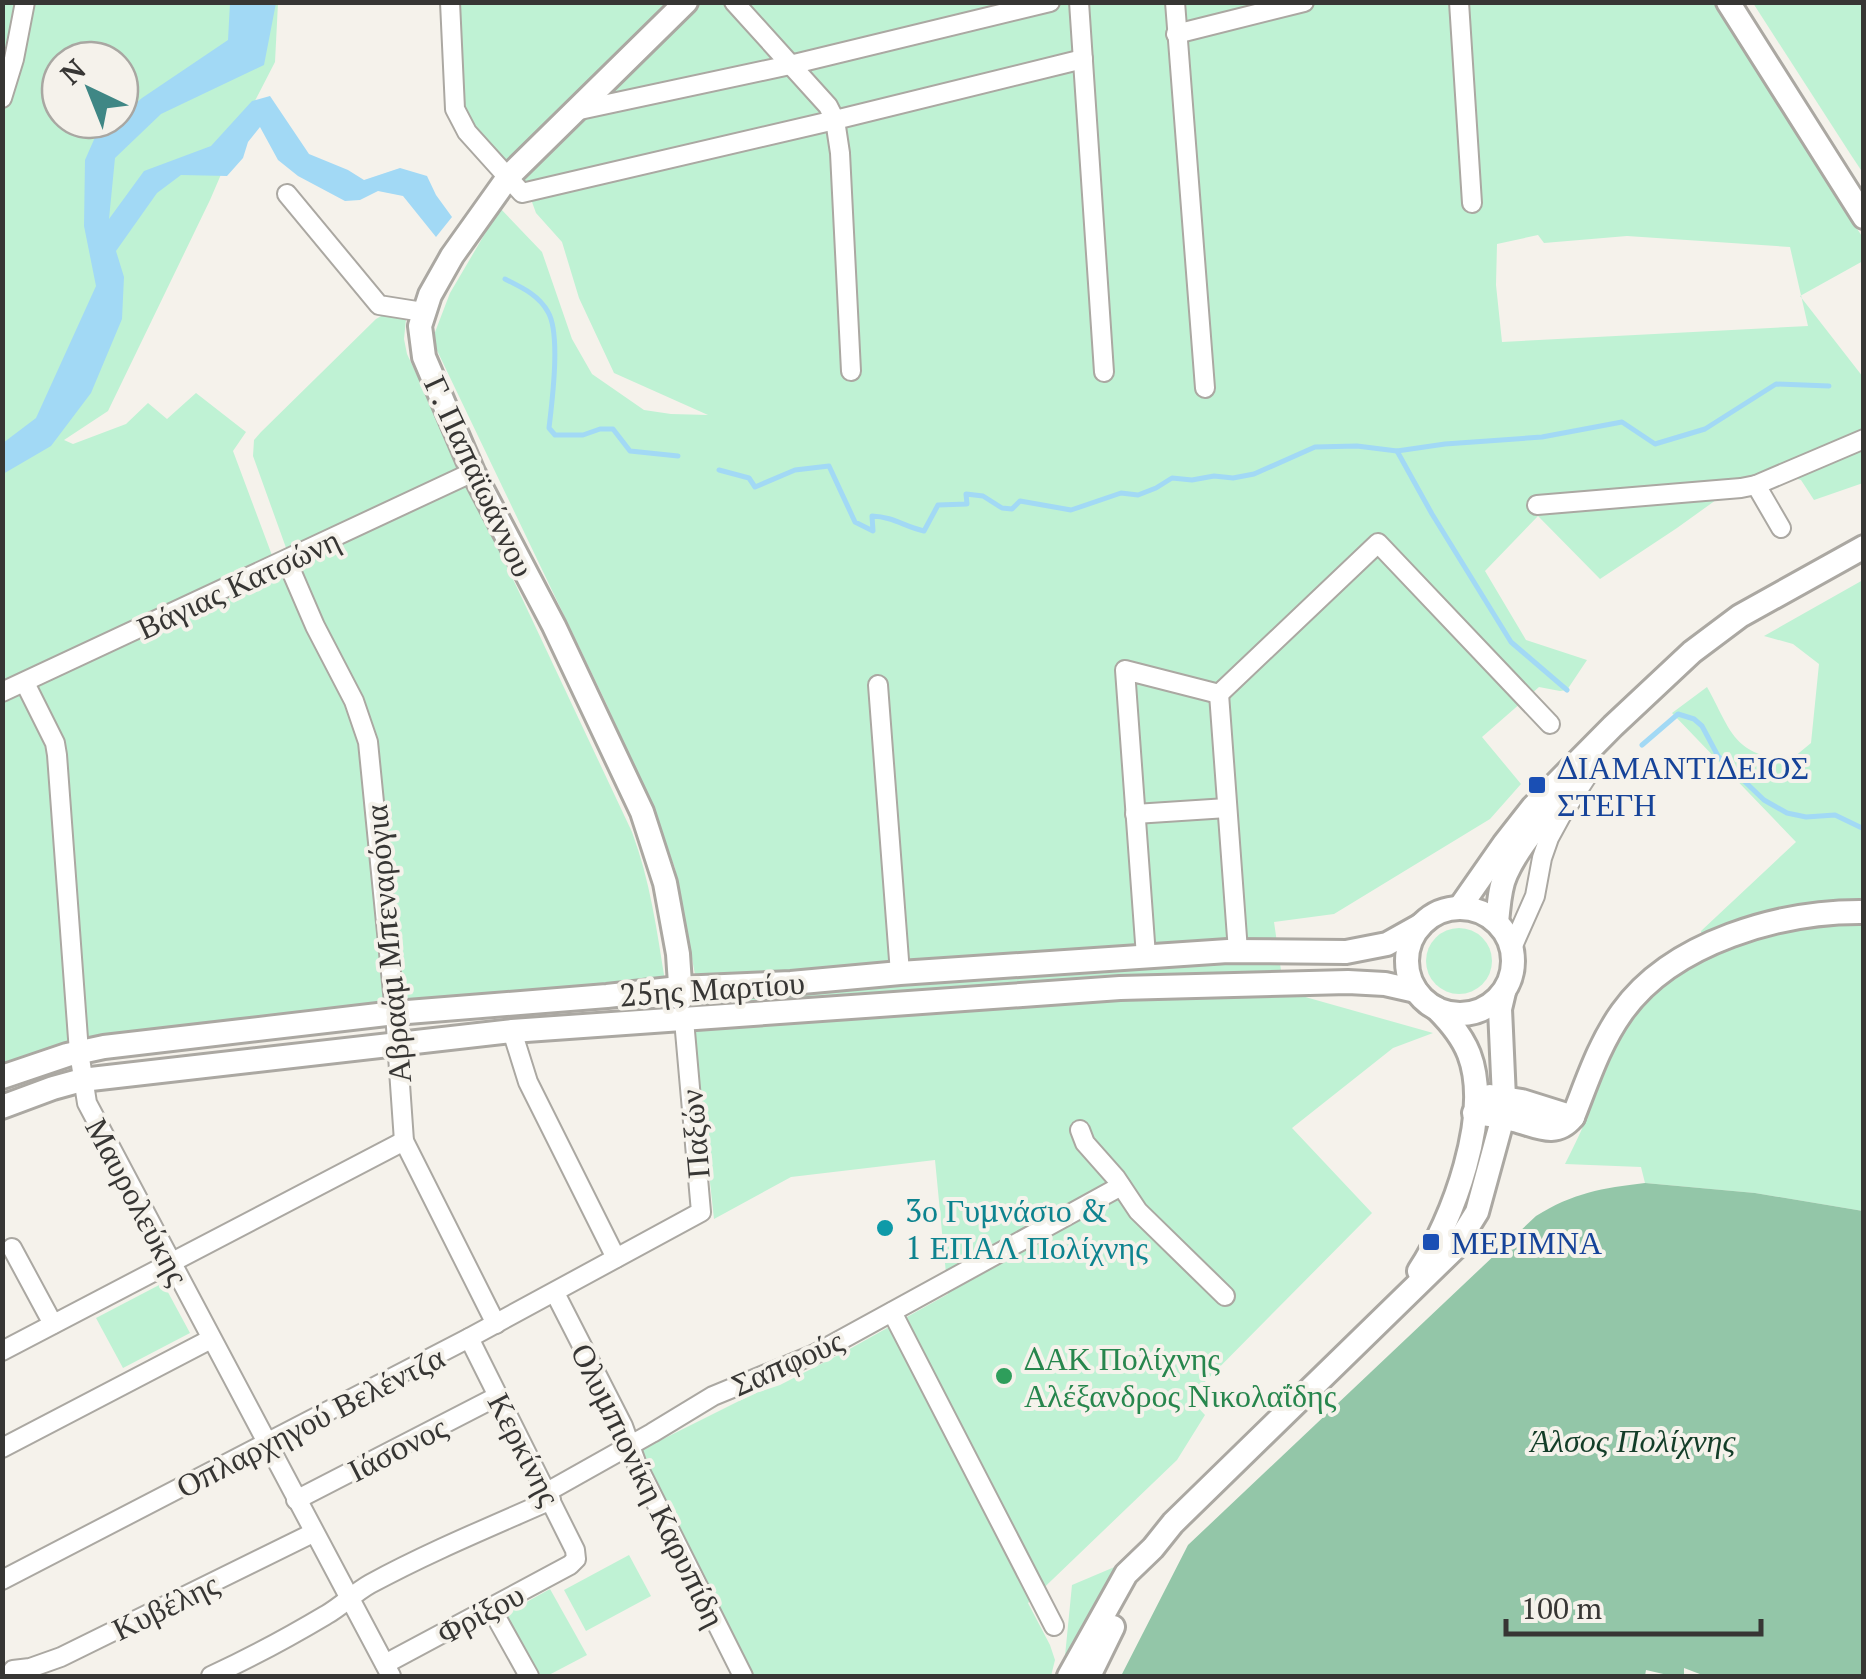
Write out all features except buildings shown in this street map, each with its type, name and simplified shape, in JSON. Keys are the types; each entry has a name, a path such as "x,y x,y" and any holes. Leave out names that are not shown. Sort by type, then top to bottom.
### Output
{"street":[{"path":"2,98 25,2"},
{"path":"450,2 454,109 468,132 522,193 1083,59"},
{"path":"287,194 379,305 422,312 452,256 509,176 686,2"},
{"path":"734,2 823,99 835,120 851,370"},
{"path":"575,112 1050,2"},
{"path":"1079,2 1104,372"},
{"path":"1175,2 1205,388"},
{"path":"1176,34 1304,2"},
{"path":"1459,2 1472,203"},
{"path":"1728,2 1864,217"},
{"path":"1844,184 1864,204"},
{"name":"Γ. Παπαϊωάννου","path":"422,312 420,337 424,357 473,472 554,626 649,830 674,930 684,1020"},
{"path":"1537,505 1742,488 1864,439"},
{"name":"Βάγιας Κατσώνη","path":"2,692 473,472"},
{"path":"1756,485 1781,528"},
{"path":"1219,694 1378,543 1550,724"},
{"path":"1460,908 1533,807 1692,652 1740,616 1864,547"},
{"name":"Αβραάμ Μπεναρόγια","path":"286,561 354,701 368,742 404,1141 496,1324"},
{"path":"1498,922 1501,888 1515,858 1550,812 1593,767 1724,644 1864,564"},
{"path":"1146,956 1125,670 1219,694"},
{"name":"Μαυρολεύκης","path":"25,682 57,755 79,1052 89,1108 388,1670"},
{"path":"878,686 900,973"},
{"path":"1219,694 1238,951"},
{"path":"1512,948 1535,896 1549,838 1593,767"},
{"path":"1136,814 1228,808"},
{"path":"1069,1676 1126,1574 1184,1512 1454,1249 1477,1212 1503,1108 1500,1010 1514,964 1512,948 1498,922 1486,914 1460,908 1446,910 1421,925 1411,940 1407,957 1408,975 1425,1002 1451,1014 1466,1014 1494,1003 1504,992"},
{"path":"1475,1104 1503,1108 1522,1101 1574,1118 1613,1025 1636,994 1661,973 1712,944 1762,925 1810,915 1864,912"},
{"name":"25ης Μαρτίου","path":"2,1077 79,1052 395,1013 679,988 1146,956 1356,951 1386,944 1421,925"},
{"name":"25ης Μαρτίου","path":"2,1108 82,1080 512,1031 1120,988 1348,982 1416,991"},
{"path":"1396,1307 1431,1254 1454,1204 1475,1104 1470,1056 1451,1023 1437,1009"},
{"name":"Παξών","path":"616,1258 701,1212 684,1020"},
{"path":"512,1031 528,1082 616,1258"},
{"path":"1080,1130 1087,1146 1138,1210 1225,1296"},
{"path":"2,1350 404,1141"},
{"name":"Σαπφούς","path":"211,1676 313,1623 364,1588 549,1496 723,1390 801,1360 1121,1186"},
{"path":"12,1248 52,1324"},
{"name":"Οπλαρχηγού Βελέντζα","path":"2,1580 616,1258"},
{"name":"Ολυμπιονίκη Καρυπίδη","path":"555,1293 624,1426 629,1446 744,1676"},
{"path":"892,1312 1054,1626"},
{"name":"Κερκίνης","path":"469,1338 575,1550 575,1560"},
{"path":"2,1448 211,1340"},
{"name":"Ιάσoνος","path":"296,1500 498,1396"},
{"name":"Κυβέλης","path":"13,1670 61,1657 314,1533"},
{"path":"1089,1676 1152,1548"},
{"name":"Φρίξου","path":"388,1670 575,1560"},
{"path":"490,1608 528,1676"}],"green space":[{"path":"2,3 278,3 275,62 108,411 64,440 73,444 126,424 148,403 167,419 196,393 246,432 233,451 273,558 2,684"},
{"path":"445,3 1715,3 1863,238 1863,261 1801,295 1790,247 1627,236 1544,243 1538,235 1497,244 1496,285 1502,342 1808,326 1802,298 1863,377 1863,483 1814,500 1801,480 1770,471 1748,477 1600,579 1538,516 1485,571 1526,640 1587,660 1567,690 1539,687 1482,737 1521,784 1490,819 1334,914 1274,922 1284,991 1433,1033 1393,1048 1292,1128 1372,1213 1189,1398 1205,1415 1177,1460 1028,1603 1055,1660 1051,1676 750,1676 637,1452 753,1394 780,1385 948,1294 935,1160 791,1177 714,1219 693,1027 696,980 675,868 606,703 432,340 450,293 500,208 542,252 572,339 592,374 644,410 708,415 614,373 579,298 562,242 536,213 524,180 455,109"},
{"path":"1753,3 1863,3 1863,173 1851,155"},
{"path":"383,315 406,319 407,354 632,832 648,887 665,981 405,1000 88,1039 3,1065 2,693 294,570 253,456 254,440"},
{"path":"1863,580 1863,1211 1755,1193 1645,1183 1641,1167 1565,1164 1623,1028 1660,988 1706,959 1701,931 1796,842 1672,713 1707,687 1729,728 1744,746 1788,762 1811,743 1819,664 1793,644 1764,636"},
{"path":"1459,928 1482,938 1492,961 1482,984 1459,994 1436,984 1426,961 1436,938"},
{"name":"Άλσος Πολίχνης","path":"1645,1183 1755,1193 1863,1211 1863,1676 1705,1676 1684,1668 1684,1676 1646,1670 1645,1676 1121,1676 1188,1545 1536,1216 1588,1193"},
{"path":"163,1283 190,1333 123,1368 96,1318"},
{"path":"629,1555 651,1596 586,1631 564,1590"},
{"path":"1124,1563 1071,1649 1065,1656 1072,1585"},
{"path":"550,1589 587,1655 547,1676 537,1673 505,1614"}],"water":[{"path":"230,3 276,3 264,65 161,114 140,134 140,100 228,40"},
{"path":"270,96 309,154 364,180 400,168 427,176 452,217 436,237 403,196 378,191 360,200 345,201 298,176 278,160 260,127 248,142 243,158 227,176 181,175 157,193 116,251 124,277 122,319 91,393 51,446 3,474 3,443 36,418 96,286 84,226 85,160 94,140 134,140 115,158 109,219 144,171 211,146 252,101"}],"waterway":[{"path":"505,279 540,301 552,322 554,368 549,428 555,435 613,429 630,451 678,456"},
{"path":"719,470 749,478 755,487 795,470 829,466 855,522 873,531 872,516 880,517 924,531 938,505 967,504 966,494 983,496 1002,508 1012,509 1020,501 1071,510 1121,493 1138,495 1172,478 1254,474 1315,447 1357,446 1397,451 1542,437 1622,422 1655,444 1705,429 1776,384 1829,386"},
{"path":"1397,451 1511,642 1567,690"},
{"path":"1642,745 1678,714 1694,719 1718,756 1764,800 1787,813 1806,817 1835,815 1864,829"}],"place":[{"name":"ΔΙΑΜΑΝΤΙΔΕΙΟΣ ΣΤΕΓΗ","path":"1537,785"},
{"name":"3ο Γυμνάσιο & 1 ΕΠΑΛ Πολίχνης","path":"885,1228"},
{"name":"ΜΕΡΙΜΝΑ","path":"1431,1242"},
{"name":"ΔΑΚ Πολίχνης Αλέξανδρος Νικολαΐδης","path":"1004,1376"}]}
